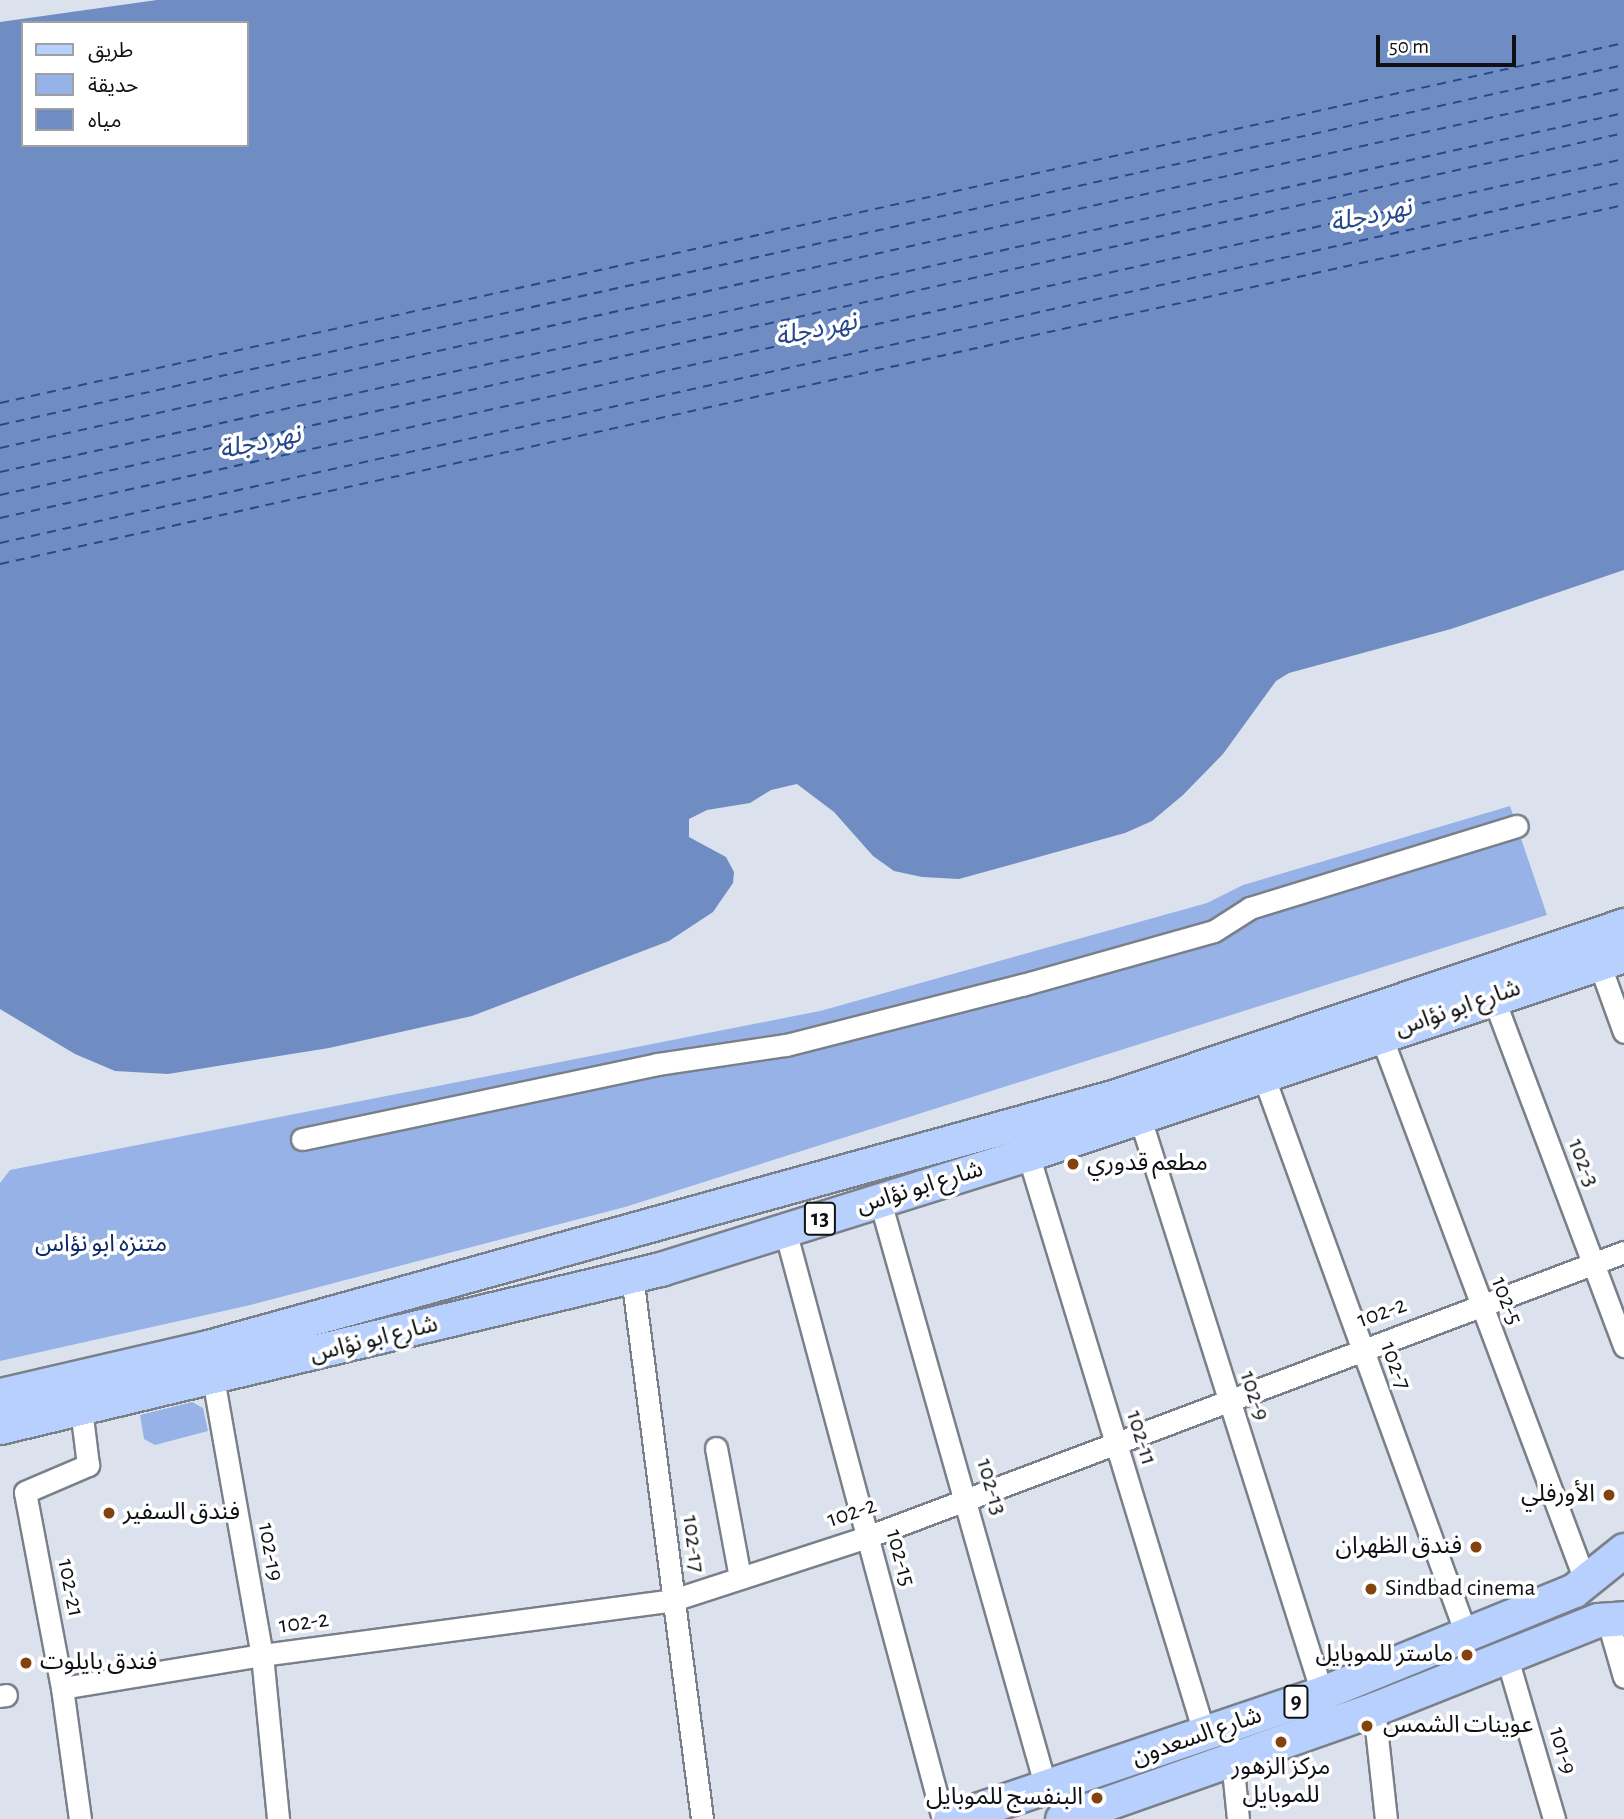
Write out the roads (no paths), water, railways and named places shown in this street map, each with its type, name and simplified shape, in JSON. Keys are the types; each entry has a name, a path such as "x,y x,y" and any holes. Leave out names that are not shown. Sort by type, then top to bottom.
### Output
{"main road":[{"name":"شارع ابو نؤاس","path":"0,1395 208,1347 1116,1096 1624,925"},
{"name":"شارع ابو نؤاس","path":"0,1427 632,1276 1028,1154 1612,959"},
{"name":"شارع السعدون","path":"950,1819 1205,1736 1322,1693 1586,1583 1624,1550"},
{"path":"1586,1583 1624,1574"},
{"name":"شارع السعدون","path":"1070,1818 1374,1709 1618,1613"}],"street":[{"path":"302,1139 657,1064 786,1045 1022,985 1214,931 1250,908 1517,825"},
{"path":"1612,959 1624,1032"},
{"name":"102-3","path":"1493,997 1624,1346"},
{"name":"102-5","path":"1381,1036 1479,1305 1586,1583"},
{"name":"102-7","path":"1263,1075 1360,1349 1466,1634"},
{"name":"102-9","path":"1139,1115 1227,1400 1322,1693"},
{"name":"102-11","path":"1028,1154 1205,1736"},
{"name":"102-13","path":"880,1201 967,1498 1046,1788"},
{"name":"102-15","path":"785,1230 943,1819"},
{"name":"102-2","path":"62,1688 262,1655 673,1600 867,1537 1360,1349 1624,1252"},
{"name":"102-17","path":"632,1276 702,1819"},
{"name":"102-19","path":"214,1378 262,1655 278,1819"},
{"name":"102-21","path":"80,1819 62,1688 24,1492 88,1465 81,1409"},
{"path":"716,1448 740,1578"},
{"path":"1618,1613 1624,1677"},
{"name":"101-9","path":"1507,1658 1554,1819"},
{"path":"1374,1709 1386,1819"},
{"path":"1232,1759 1238,1819"}],"water":[{"name":"نهر دجلة","path":"157,0 1624,0 1624,570 1451,629 1289,673 1276,681 1223,754 1183,795 1152,821 1125,833 959,879 922,877 894,871 873,856 834,812 797,784 771,790 750,803 707,810 689,819 689,837 726,857 734,872 733,883 713,912 669,941 472,1016 329,1048 168,1074 115,1071 75,1054 0,1009 0,22"}],"place":[{"name":"مطعم قدوري","path":"1073,1164"},
{"name":"الأورفلي","path":"1609,1495"},
{"name":"فندق السفير","path":"109,1513"},
{"name":"فندق الظهران","path":"1476,1547"},
{"name":"Sindbad cinema","path":"1371,1589"},
{"name":"ماستر للموبايل","path":"1467,1655"},
{"name":"فندق بايلوت","path":"26,1663"},
{"name":"عوينات الشمس","path":"1367,1726"},
{"name":"مركز الزهور للموبايل","path":"1281,1742"},
{"name":"البنفسج للموبايل","path":"1097,1798"}],"park label":[{"name":"متنزه ابو نؤاس","path":"101,1245"}]}
